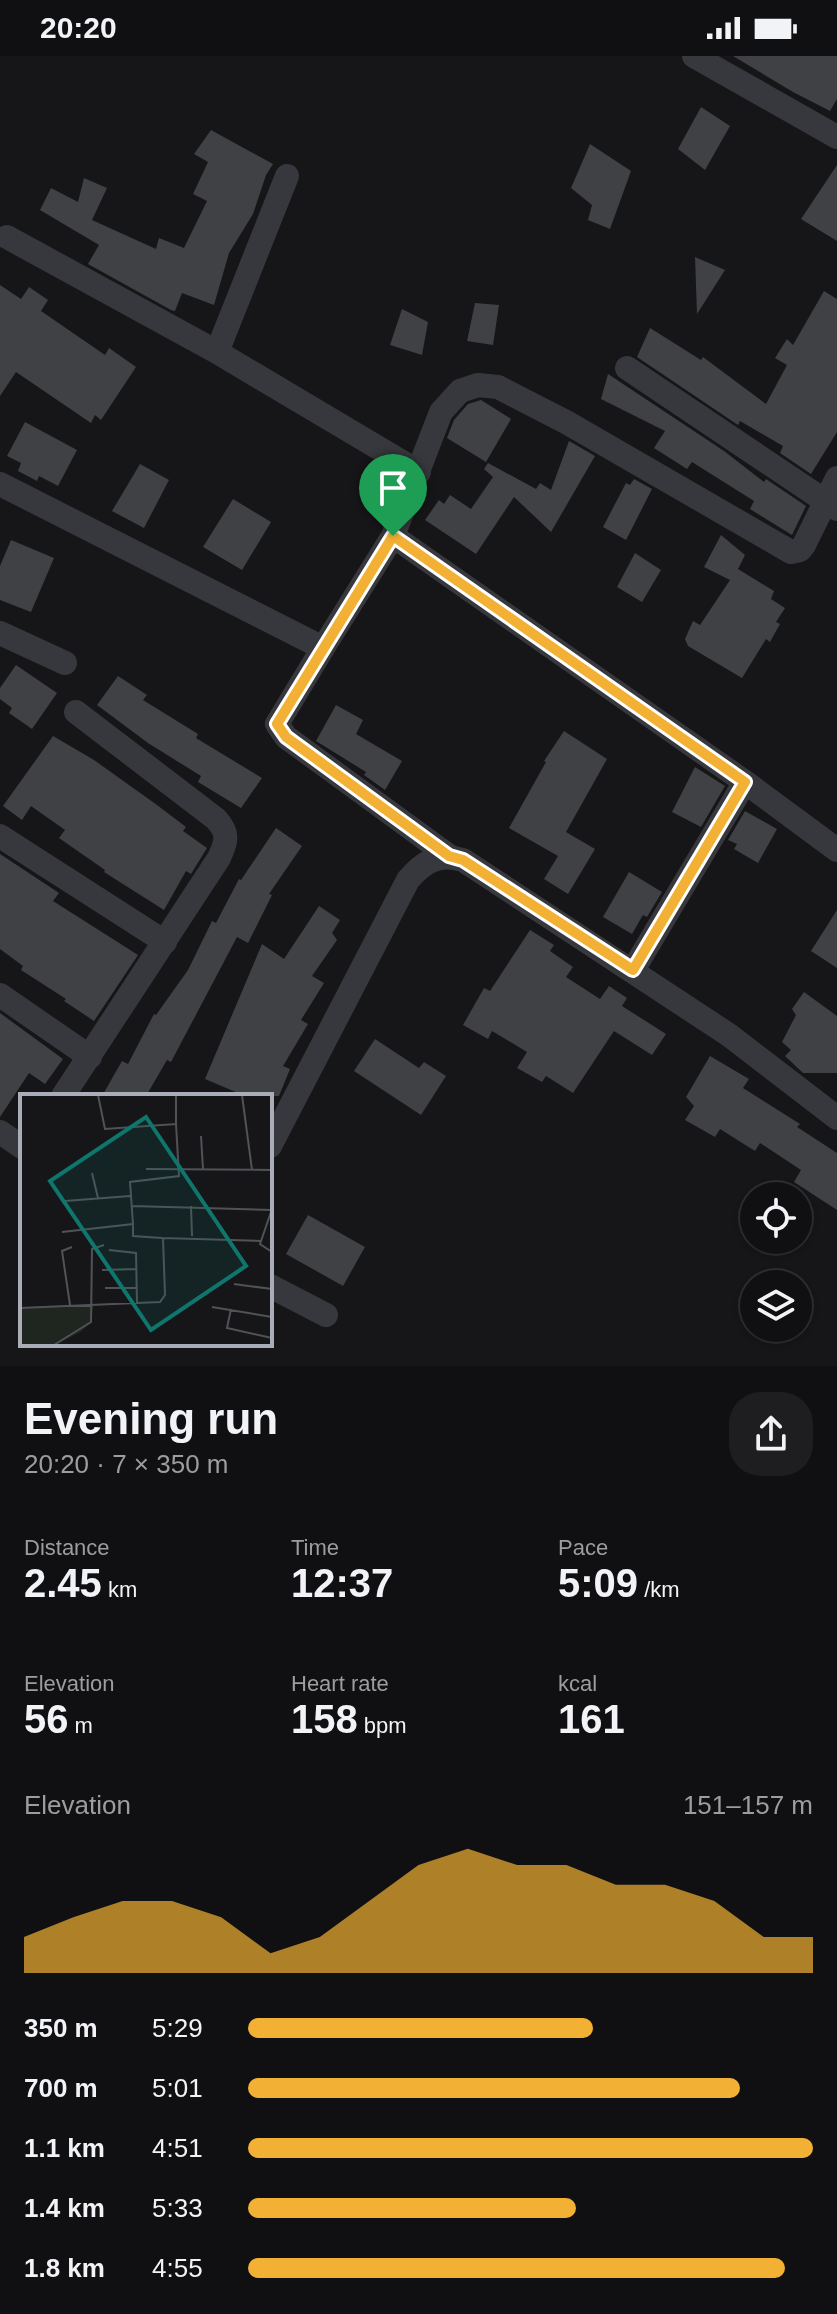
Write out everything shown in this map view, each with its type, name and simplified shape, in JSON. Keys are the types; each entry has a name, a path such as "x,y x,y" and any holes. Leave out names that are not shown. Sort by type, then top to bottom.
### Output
{"street":[{"path":"694,56 837,137"},
{"path":"217,352 287,176"},
{"path":"7,237 217,352 419,472"},
{"path":"627,368 831,504"},
{"path":"837,478 831,504 800,550 791,552 566,422 498,387 478,385 460,391 441,412 393,536 277,724 286,737 449,856 463,860 633,970 729,1035 837,1118"},
{"path":"0,484 323,648"},
{"path":"393,536 837,850"},
{"path":"0,633 65,663"},
{"path":"64,1094 219,858 227,838 225,829 216,819 76,712"},
{"path":"633,970 745,782"},
{"path":"0,836 165,942"},
{"path":"272,1142 408,880 419,867 432,859 449,856"},
{"path":"0,995 90,1057"},
{"path":"0,1132 20,1146"},
{"path":"272,1287 326,1315"}],"building":[{"path":"733,56 837,56 837,99 830,111"},
{"path":"701,107 730,126 705,170 678,149"},
{"path":"211,130 273,164 266,175 253,214 229,253 214,305 182,293 175,311 171,310 88,264 99,245 40,210 51,188 78,202 84,178 107,188 92,220 156,249 159,238 184,248 207,201 193,194 208,162 194,154"},
{"path":"590,144 631,171 610,229 588,220 592,205 571,188"},
{"path":"837,165 837,241 801,219"},
{"path":"695,257 725,270 697,314"},
{"path":"0,285 21,299 29,287 48,300 41,311 105,355 109,348 136,367 101,420 95,415 91,423 16,372 0,396"},
{"path":"824,291 837,299 837,432 811,474 780,453 783,446 740,421 738,425 637,357 650,328 701,360 703,357 766,404 787,365 775,358 787,339 793,345"},
{"path":"475,303 499,305 493,345 467,341"},
{"path":"402,309 428,322 422,355 390,345"},
{"path":"608,374 724,451 764,482 766,479 806,506 792,535 750,509 754,501 692,462 687,469 654,448 665,431 601,399"},
{"path":"481,400 511,419 486,462 447,438 454,420 468,404"},
{"path":"25,422 77,450 58,486 39,476 37,481 18,471 21,463 7,456"},
{"path":"569,441 595,456 551,532 514,497 476,554 425,520 439,500 444,504 450,495 471,509 493,477 484,469 488,463 536,489 540,483 551,490"},
{"path":"140,464 169,480 144,528 112,511"},
{"path":"634,479 652,489 626,540 603,527 626,483 630,485"},
{"path":"233,499 271,522 242,570 203,547"},
{"path":"721,535 745,555 738,569 774,591 771,599 785,608 776,622 780,624 770,642 766,639 742,678 688,646 685,639 693,621 700,625 730,580 704,567"},
{"path":"11,540 54,558 31,612 0,600 0,566"},
{"path":"635,553 661,570 642,602 617,587"},
{"path":"16,665 57,693 32,729 9,713 12,708 0,699 0,688"},
{"path":"118,676 147,695 143,700 198,734 196,738 262,778 241,808 198,782 201,776 148,743 97,705"},
{"path":"336,705 363,720 356,734 402,761 385,790 364,775 366,772 316,741"},
{"path":"564,731 607,759 566,832 595,849 568,894 544,879 558,856 509,828 544,761"},
{"path":"53,736 94,760 157,805 186,827 183,831 207,848 191,874 186,871 164,910 104,872 59,838 65,830 31,806 22,820 3,806"},
{"path":"695,767 725,786 701,827 672,812"},
{"path":"745,811 777,829 758,863 734,849 737,844 728,840"},
{"path":"276,828 302,846 269,894 272,895 248,943 237,937 171,1062 167,1060 147,1094 103,1094 122,1061 128,1064 154,1014 188,970 212,921 216,923"},
{"path":"0,854 59,893 53,901 138,955 94,1021 21,970 23,966 0,949"},
{"path":"629,872 662,892 632,934 603,917"},
{"path":"319,906 340,920 332,933 337,940 312,976 324,983 301,1020 308,1024 283,1066 290,1069 279,1096 240,1094 205,1079 262,944 284,959"},
{"path":"837,910 837,968 811,951"},
{"path":"530,930 554,945 550,951 573,967 566,977 600,999 609,986 627,998 622,1006 666,1034 652,1055 614,1031 573,1093 546,1076 542,1082 517,1068 527,1052 492,1031 488,1039 463,1025 484,988 490,991"},
{"path":"804,992 837,1016 837,1073 803,1073 785,1056 791,1050 782,1042 796,1015 792,1009"},
{"path":"0,1013 63,1059 45,1084 29,1073 0,1117"},
{"path":"375,1039 419,1068 424,1062 446,1076 421,1115 354,1071"},
{"path":"710,1056 749,1079 743,1088 800,1124 797,1127 837,1153 837,1210 812,1194 812,1182 794,1182 801,1170 760,1143 755,1151 720,1129 715,1137 685,1120 694,1106 686,1097"},
{"path":"308,1215 365,1247 343,1286 286,1254"}],"route":[{"path":"393,536 745,782 633,970 463,860 449,856 286,737 277,724 393,536"}]}
